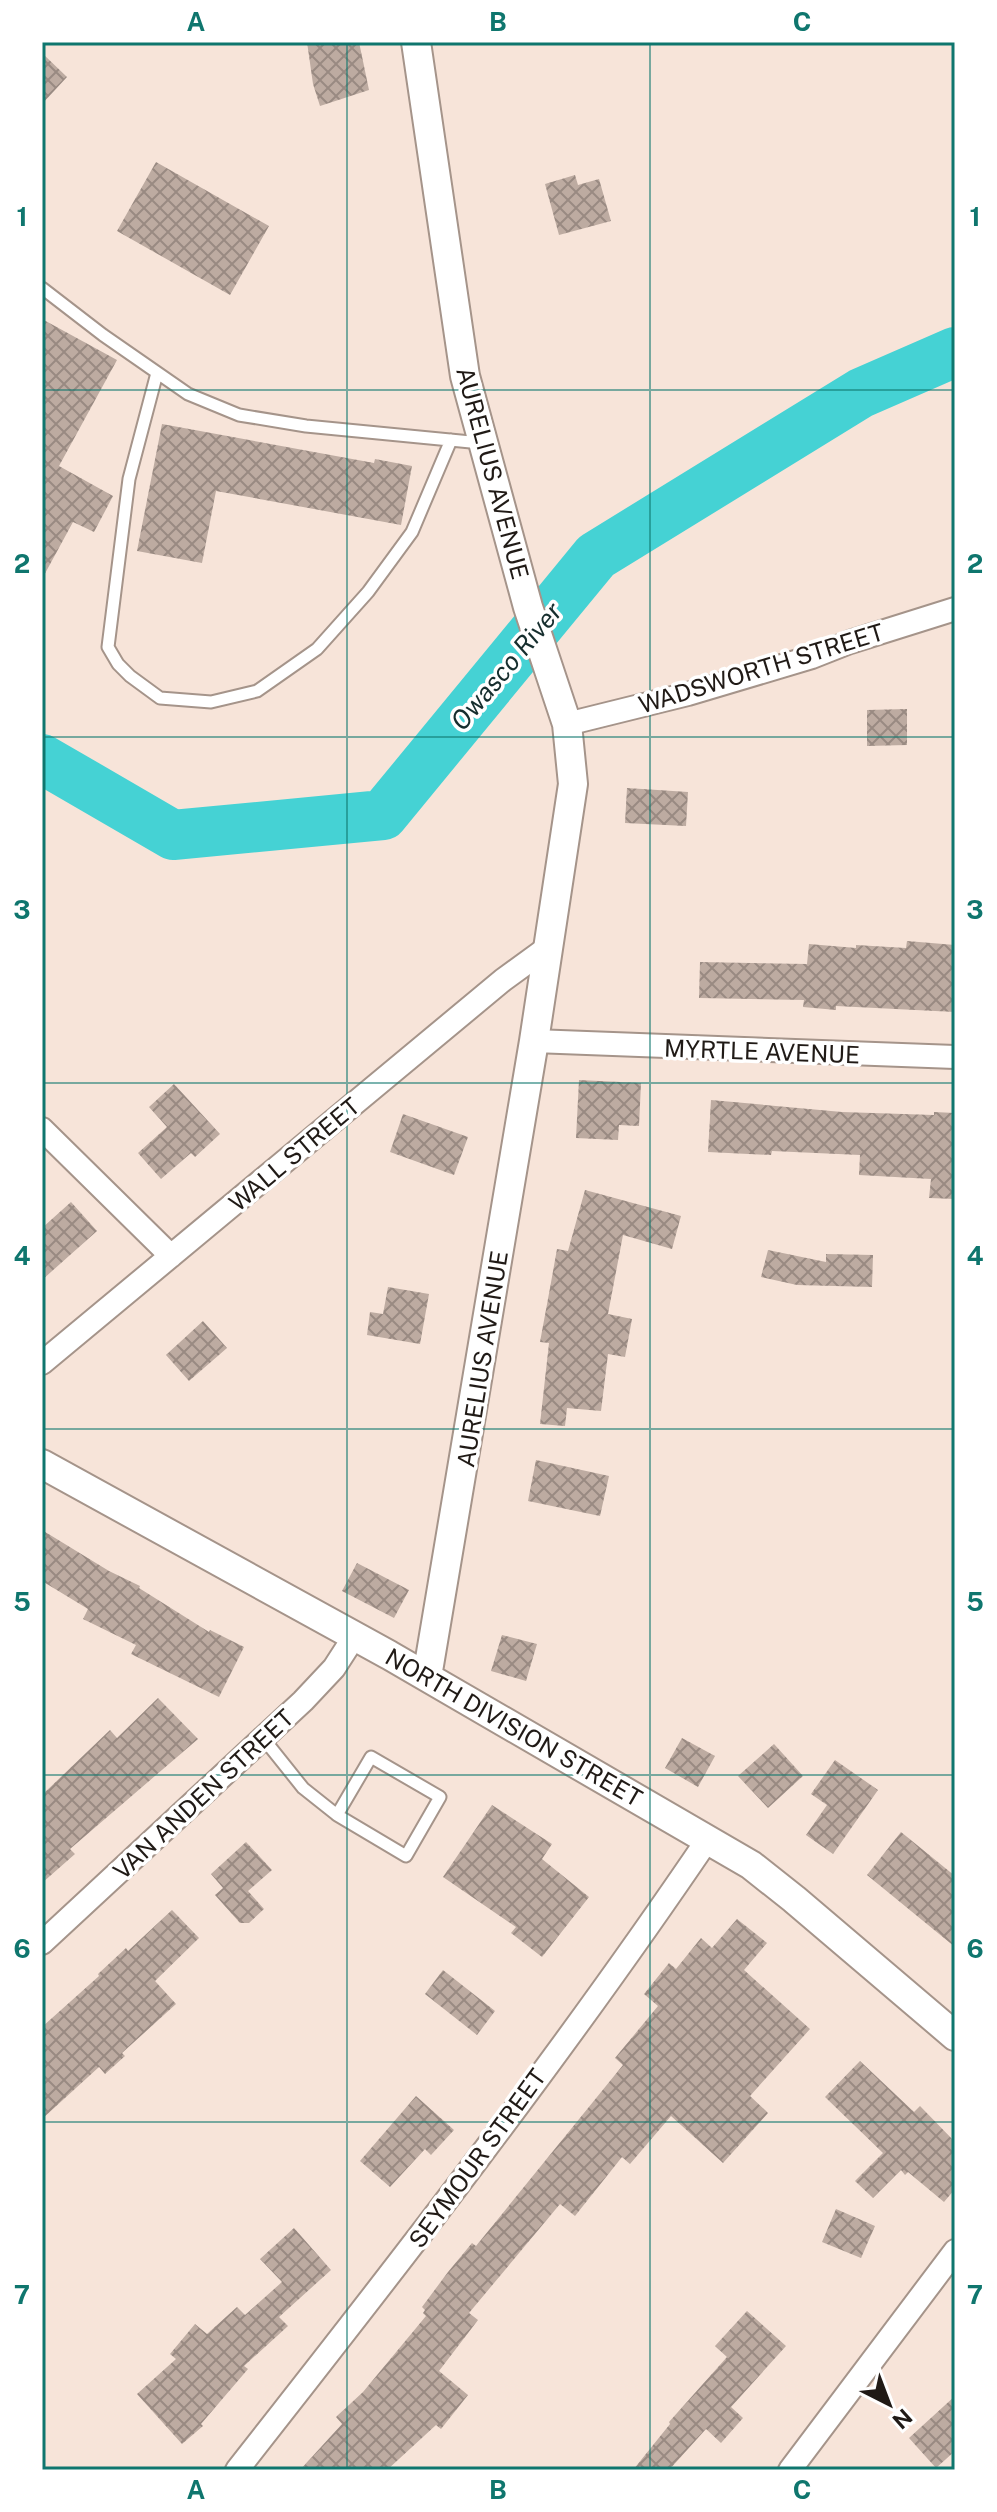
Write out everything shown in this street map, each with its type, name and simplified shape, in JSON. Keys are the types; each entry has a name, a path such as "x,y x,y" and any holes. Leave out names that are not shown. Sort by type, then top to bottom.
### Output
{"street":[{"name":"AURELIUS AVENUE","path":"416,42 465,376 532,621 563,712 573,784 534,1041 427,1677"},
{"name":"WADSWORTH STREET","path":"563,712 702,690 955,609"},
{"name":"WALL STREET","path":"42,1363 491,989 547,948"},
{"name":"MYRTLE AVENUE","path":"534,1041 955,1057"},
{"path":"42,1129 171,1256"},
{"name":"NORTH DIVISION STREET","path":"42,1464 427,1677 751,1865 955,2036"},
{"name":"VAN ANDEN STREET","path":"42,1943 263,1738 334,1668 354,1637"},
{"name":"SEYMOUR STREET","path":"237,2470 416,2242 708,1839"},
{"path":"790,2470 955,2251"}],"lane":[{"path":"42,288 188,394 239,415 306,426 482,443"},
{"path":"157,373 129,479 108,647 130,676 160,698 211,702 257,691 317,649 368,592 412,532 451,440"},
{"path":"263,1738 303,1788 337,1815 406,1856 440,1797 371,1757 337,1815"}],"building":[{"path":"307,42 359,42 369,90 320,106 313,84"},
{"path":"42,53 67,77 42,104"},
{"path":"156,162 269,226 230,295 117,231"},
{"path":"575,175 578,185 599,179 611,221 559,235 545,184"},
{"path":"42,319 117,360 59,466 113,496 94,532 73,522 42,579"},
{"path":"162,424 374,463 375,459 412,466 401,525 216,491 202,563 137,551"},
{"path":"907,709 907,745 867,746 867,710"},
{"path":"627,788 688,792 686,826 625,823"},
{"path":"907,941 955,945 955,1012 836,1006 836,1010 803,1007 804,1000 699,998 700,962 807,964 809,944 906,948"},
{"path":"579,1080 641,1083 639,1126 619,1125 618,1140 576,1138"},
{"path":"174,1084 220,1134 195,1157 191,1153 161,1179 138,1153 167,1127 149,1107"},
{"path":"711,1100 842,1112 955,1113 955,1199 929,1198 931,1179 859,1175 860,1155 708,1152"},
{"path":"403,1114 468,1137 454,1175 390,1152"},
{"path":"585,1190 681,1216 672,1249 623,1235 608,1314 632,1319 625,1357 608,1354 601,1411 567,1408 565,1426 540,1424 549,1343 540,1342 557,1249 568,1251"},
{"path":"71,1202 97,1231 42,1280 42,1228"},
{"path":"768,1250 826,1262 826,1254 873,1255 872,1287 797,1285 761,1277"},
{"path":"388,1287 429,1294 420,1344 367,1335 370,1312 383,1314"},
{"path":"203,1321 227,1348 189,1381 166,1355"},
{"path":"536,1460 609,1476 600,1516 528,1501"},
{"path":"42,1530 140,1586 209,1632 244,1647 219,1697 131,1654 136,1645 83,1619 88,1609 42,1581"},
{"path":"357,1563 409,1590 394,1618 342,1591"},
{"path":"502,1635 537,1644 526,1681 491,1671"},
{"path":"158,1698 198,1739 70,1849 75,1854 42,1883 42,1795 110,1730 117,1738"},
{"path":"682,1738 715,1756 698,1787 665,1768"},
{"path":"774,1744 803,1776 768,1808 738,1776"},
{"path":"835,1760 878,1790 833,1854 806,1835 827,1805 811,1794"},
{"path":"492,1805 552,1844 542,1859 589,1897 542,1957 511,1933 516,1927 443,1877"},
{"path":"901,1832 955,1876 955,1947 867,1875"},
{"path":"246,1842 272,1870 248,1891 264,1909 249,1923 240,1923 215,1895 223,1888 211,1874"},
{"path":"172,1910 199,1938 155,1981 176,2004 122,2053 125,2056 105,2074 99,2067 42,2119 42,2027 126,1948 128,1951"},
{"path":"737,1919 767,1943 744,1970 810,2029 750,2096 768,2113 723,2163 671,2116 630,2164 622,2157 575,2216 560,2204 469,2313 478,2320 439,2371 468,2395 441,2429 436,2425 387,2470 300,2470 342,2424 336,2417 363,2392 426,2316 422,2307 448,2272 472,2243 476,2246 623,2065 615,2058 658,2006 644,1994 669,1963 676,1969 701,1938 712,1948"},
{"path":"443,1970 495,2011 477,2035 425,1994"},
{"path":"860,2061 914,2112 920,2106 955,2142 955,2189 944,2202 908,2172 905,2175 901,2170 873,2198 855,2181 883,2153 825,2097"},
{"path":"416,2096 454,2130 431,2155 425,2149 390,2187 360,2161"},
{"path":"836,2209 875,2226 861,2258 822,2242"},
{"path":"294,2228 331,2270 279,2317 288,2326 244,2366 248,2369 201,2424 203,2426 182,2444 137,2394 176,2359 170,2354 195,2324 207,2334 237,2307 245,2315 282,2282 260,2259"},
{"path":"747,2311 786,2346 731,2407 743,2418 721,2443 706,2429 669,2470 633,2470 669,2422 727,2357 715,2346"},
{"path":"955,2396 955,2451 936,2468 909,2438"}],"waterway":[{"name":"Owasco River","path":"42,759 173,835 383,815 596,556 861,393 955,352"}]}
